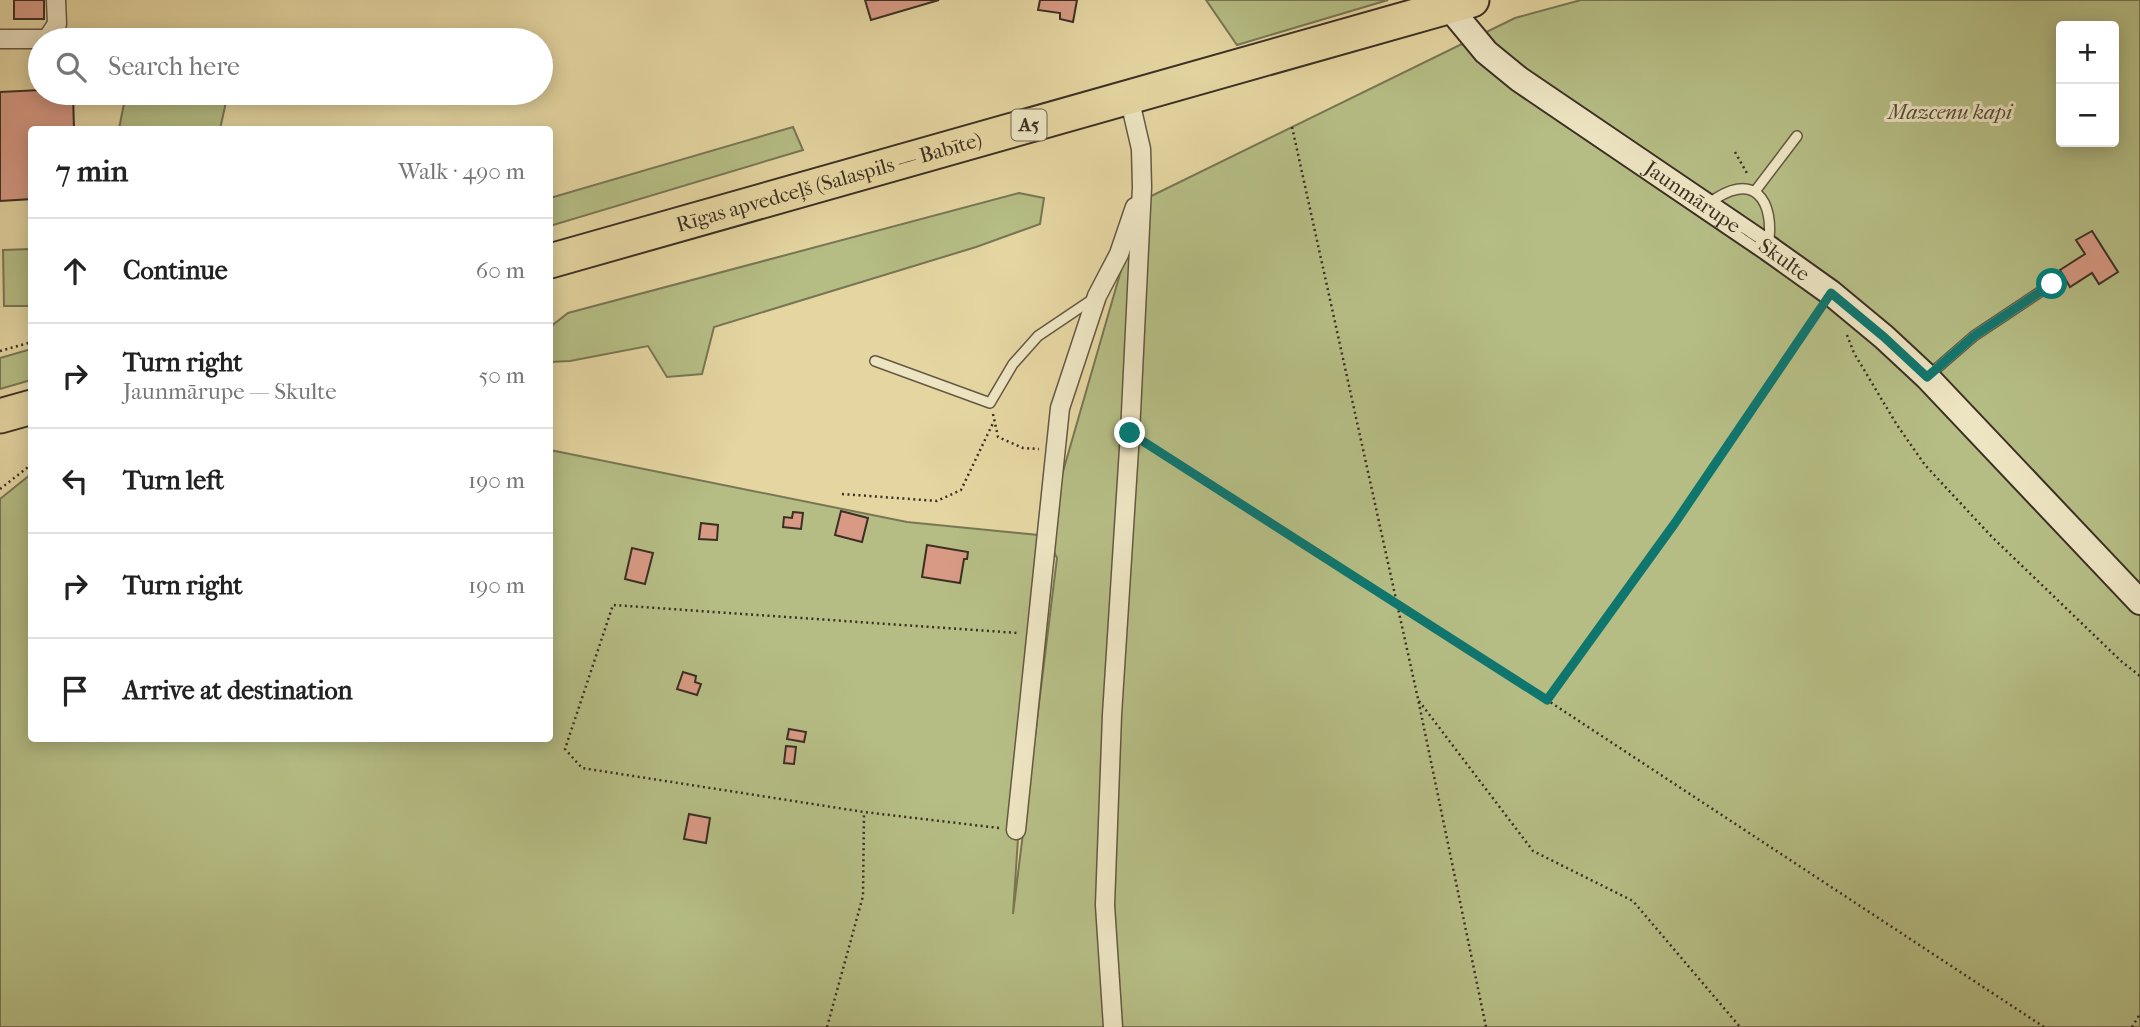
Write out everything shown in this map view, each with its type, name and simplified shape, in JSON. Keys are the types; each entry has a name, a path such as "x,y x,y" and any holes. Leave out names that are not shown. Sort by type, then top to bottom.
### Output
{"highway":[{"name":"Rīgas apvedceļš (Salaspils — Babīte)","path":"553,260 1454,2"},
{"path":"0,416 28,408"}],"main road":[{"name":"Jaunmārupe — Skulte","path":"1454,2 1486,52 1519,79 1768,248 1831,293 1884,337 1927,377 2138,597"}],"street":[{"path":"54,28 57,24 56,0"},
{"path":"0,39 28,39"},
{"path":"1113,1027 1105,905 1112,715 1142,187 1141,149 1129,97"},
{"path":"1016,830 1060,408 1097,296 1119,254 1142,187"}],"lane":[{"path":"1756,190 1797,136"},
{"path":"1706,206 1732,190 1756,190 1763,200 1766,212 1770,235 1768,248"},
{"path":"1927,377 1974,336 2052,284"},
{"path":"875,361 990,403 1013,364 1038,336 1097,296"}],"path":[{"path":"1292,127 1418,699 1486,1027"},
{"path":"1735,152 1756,190"},
{"path":"1547,700 1675,523 1831,293"},
{"path":"1845,329 1854,353 1925,465 2002,546 2121,661 2140,676"},
{"path":"0,351 28,343"},
{"path":"990,403 998,437 1023,448 1056,451"},
{"path":"842,494 937,501 961,490 994,421"},
{"path":"1130,433 1547,700 2044,1027"},
{"path":"0,489 28,467"},
{"path":"1016,830 864,812 582,768 565,749 613,604 1036,634"},
{"path":"1418,699 1533,851 1633,901 1741,1027"},
{"path":"827,1027 863,896 864,812"},
{"path":"2132,1027 2140,1014"}],"green space":[{"path":"1206,0 1388,0 1237,45"},
{"name":"Mazcenu kapi","path":"1581,0 2140,0 2140,1027 0,1027 0,499 28,476 28,742 553,742 553,451 907,522 1038,535 1013,914 1057,558 1045,534 1141,201 1515,18"},
{"path":"124,105 225,105 221,126 120,126"},
{"path":"793,127 803,150 553,225 553,197"},
{"path":"1019,193 1044,198 1040,224 976,247 714,327 702,374 667,377 648,346 553,362 553,325 568,313"},
{"path":"28,249 28,306 4,306 3,250"},
{"path":"28,350 28,381 0,389 0,358"}],"building":[{"path":"14,0 44,0 44,19 14,19"},
{"path":"865,0 939,0 871,20"},
{"path":"1040,0 1077,0 1073,22 1060,19 1060,13 1038,10"},
{"path":"28,91 28,105 73,105 74,126 28,126 28,199 0,201 0,92"},
{"path":"2092,231 2118,272 2099,284 2092,273 2070,287 2060,270 2085,254 2076,240"},
{"path":"841,511 868,518 862,542 835,535"},
{"path":"793,512 803,513 801,529 783,527 784,517 792,518"},
{"path":"701,523 718,525 717,540 699,539"},
{"path":"927,545 968,552 967,559 964,559 960,583 922,577"},
{"path":"632,548 653,553 645,584 625,579"},
{"path":"683,672 696,676 695,682 701,684 697,695 677,689"},
{"path":"789,729 806,732 804,742 787,739"},
{"path":"786,746 796,747 794,764 784,763"},
{"path":"689,814 710,818 706,843 684,839"}],"route":[{"path":"1130,433 1547,700 1675,523 1831,293 1927,377 1974,336 2052,284"}]}
